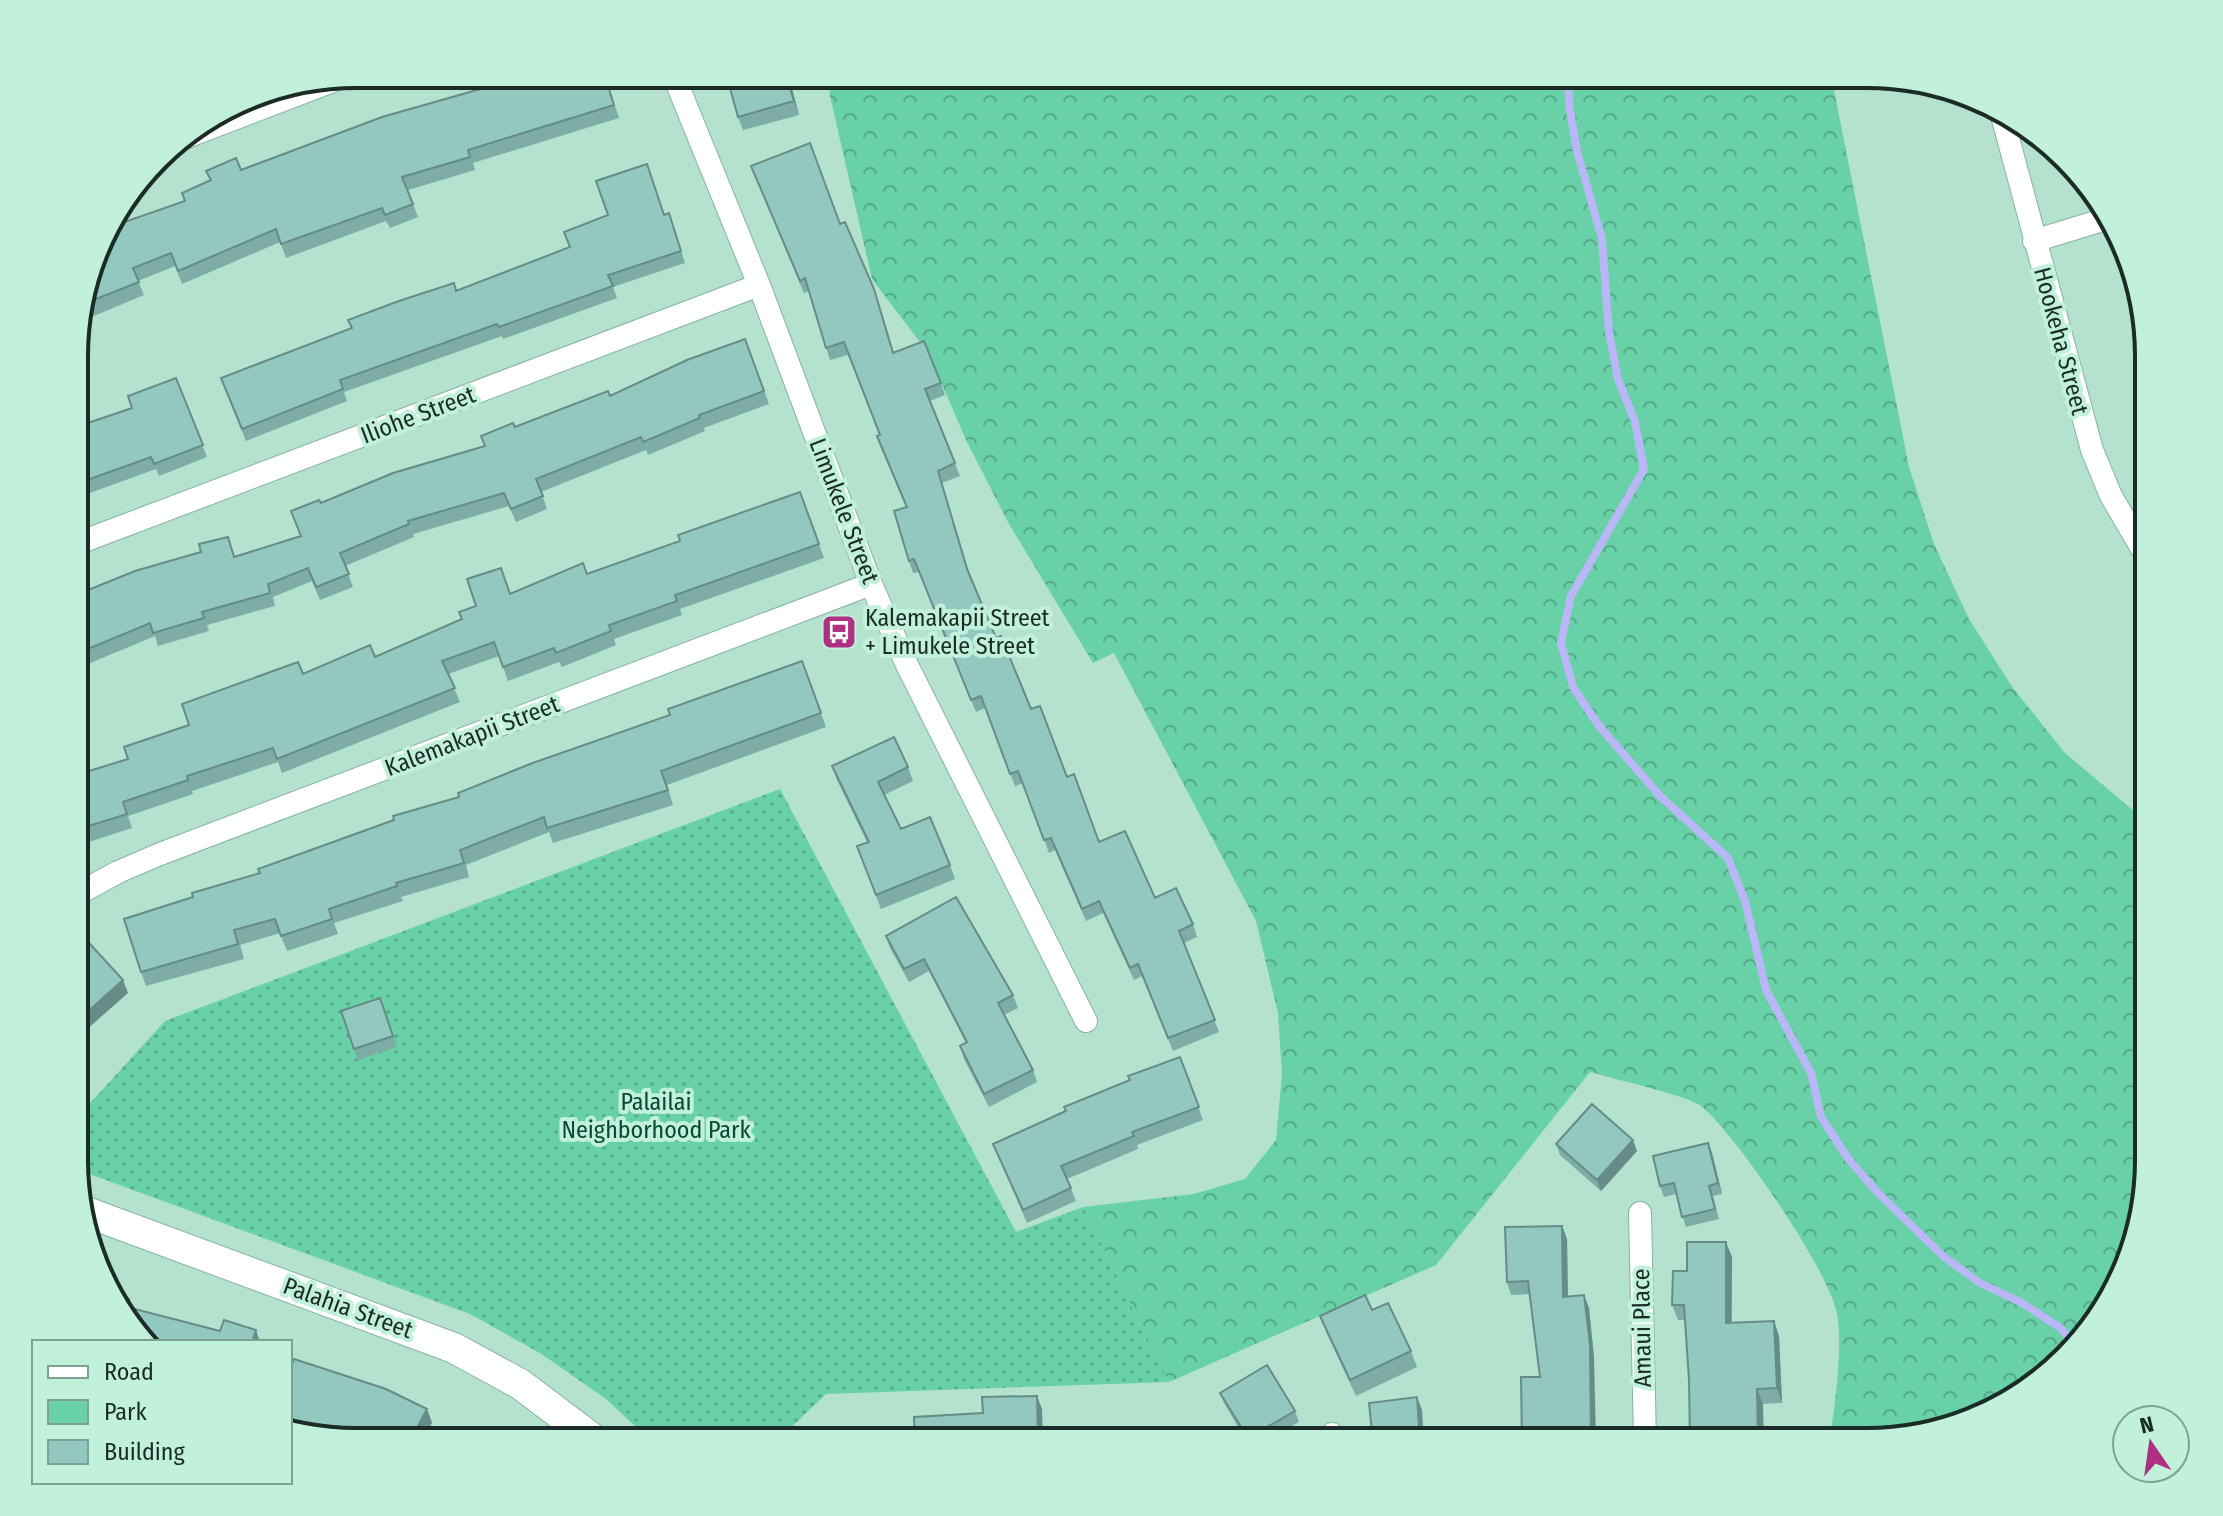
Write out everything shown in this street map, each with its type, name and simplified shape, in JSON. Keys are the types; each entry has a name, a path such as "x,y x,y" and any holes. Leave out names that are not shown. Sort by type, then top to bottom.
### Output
{"street":[{"name":"Limukele Street","path":"679,89 759,285 871,584 926,704 1086,1021"},
{"path":"226,122 296,95"},
{"name":"Hookeha Street","path":"2005,127 2092,450 2111,496 2134,535"},
{"path":"2034,241 2098,221"},
{"name":"Iliohe Street","path":"88,539 759,285"},
{"name":"Kalemakapii Street","path":"88,888 160,854 871,584"},
{"name":"Amaui Place","path":"1640,1213 1645,1427"},
{"name":"Palahia Street","path":"94,1215 454,1348 520,1384 578,1428"}],"green space":[{"path":"1834,88 1909,467 1934,544 1969,619 2013,688 2064,752 2134,811 2134,1178 2130,1212 2121,1246 2107,1279 2090,1309 2057,1350 2001,1392 1953,1414 1919,1423 1885,1427 1831,1427 1839,1360 1837,1314 1818,1268 1779,1204 1736,1144 1701,1106 1666,1092 1590,1072 1436,1265 1169,1382 1083,1207 1194,1194 1245,1179 1276,1140 1282,1074 1278,1013 1256,921 1114,653 1093,663 1009,524 966,440 929,354 872,279 830,89"},
{"name":"Palailai Neighborhood Park","path":"780,789 1016,1232 1083,1207 1169,1382 826,1394 791,1428 637,1428 606,1399 540,1353 470,1314 89,1174 88,1106 165,1021"}],"building":[{"path":"481,89 609,89 614,105 468,150 470,157 402,177 413,204 385,215 382,208 281,244 276,229 178,271 171,253 133,268 139,282 94,300 108,253 124,222 185,201 182,193 211,180 206,171 236,158 241,170 382,117"},
{"path":"730,89 790,89 794,101 738,117"},
{"path":"810,143 840,224 845,222 874,289 893,353 924,341 941,383 925,389 955,463 938,471 967,569 996,638 1001,636 1031,709 1040,706 1067,777 1074,774 1099,842 1125,831 1155,898 1176,888 1193,924 1179,931 1215,1020 1168,1038 1138,964 1130,968 1099,901 1082,909 1051,838 1044,840 1018,771 1010,774 981,696 971,700 914,559 909,561 894,511 907,507 877,436 880,435 844,342 826,348 805,278 800,281 751,166"},
{"path":"647,164 664,215 669,213 681,251 608,275 613,286 340,380 343,389 242,429 221,378 352,328 348,320 454,283 456,291 570,247 564,232 608,215 596,181"},
{"path":"745,339 764,391 699,415 700,418 643,442 641,437 536,479 543,496 511,509 504,493 408,521 409,524 340,553 349,574 316,587 308,568 268,584 270,593 202,612 204,618 153,633 150,623 88,649 88,590 135,571 201,552 199,544 228,537 234,557 301,536 291,511 319,500 321,503 393,473 485,446 481,436 513,423 515,427 608,391 610,396 687,360"},
{"path":"176,378 203,445 154,464 151,457 88,480 88,423 132,408 128,396"},
{"path":"800,492 819,544 675,595 677,601 609,625 611,631 556,653 554,648 503,667 494,642 442,661 455,688 277,759 273,748 187,776 188,780 123,802 127,814 88,826 88,771 128,759 124,747 189,725 182,704 298,662 303,674 370,645 375,657 462,619 459,612 476,606 467,579 501,568 510,594 583,563 587,574 680,541 678,535"},
{"path":"802,661 821,713 661,771 668,790 547,828 544,817 460,850 464,863 396,883 397,886 329,909 332,919 281,936 275,919 234,930 238,944 141,972 124,919 193,897 192,893 260,873 258,869 394,820 393,816 459,797 458,793 530,764 670,715 668,709"},
{"path":"894,737 908,767 878,782 901,829 930,817 950,865 876,895 857,846 869,842 832,766"},
{"path":"956,897 1013,995 998,1003 1033,1070 984,1094 960,1046 967,1042 924,959 904,969 886,936"},
{"path":"90,944 123,980 88,1011"},
{"path":"380,998 393,1036 354,1049 341,1011"},
{"path":"1180,1057 1199,1107 1132,1132 1134,1136 1061,1166 1071,1188 1023,1210 993,1144 1066,1111 1064,1107 1130,1080 1128,1076"},
{"path":"1592,1104 1633,1140 1597,1180 1556,1144"},
{"path":"1708,1143 1718,1183 1709,1186 1715,1209 1682,1217 1674,1183 1660,1186 1653,1156"},
{"path":"1562,1226 1563,1297 1584,1295 1590,1345 1591,1427 1522,1427 1521,1377 1540,1377 1528,1281 1507,1282 1505,1227"},
{"path":"1687,1242 1726,1242 1726,1323 1774,1321 1777,1388 1757,1389 1758,1427 1690,1427 1684,1305 1672,1305 1673,1271 1687,1271"},
{"path":"1365,1295 1372,1310 1388,1303 1411,1351 1350,1380 1320,1316"},
{"path":"133,1308 220,1331 224,1320 256,1330 253,1340 158,1340"},
{"path":"294,1359 386,1389 427,1409 417,1428 338,1427 292,1420"},
{"path":"1267,1365 1295,1411 1266,1427 1241,1427 1220,1393"},
{"path":"1037,1396 1038,1428 914,1428 914,1417 983,1413 982,1397"},
{"path":"1417,1397 1419,1427 1371,1427 1369,1403"}],"waterway":[{"path":"1568,88 1577,151 1602,239 1609,332 1618,379 1635,422 1644,469 1571,596 1561,643 1573,687 1599,726 1660,796 1728,858 1745,901 1766,990 1811,1073 1821,1117 1847,1157 1876,1191 1943,1256 1980,1283 2022,1303 2062,1329 2068,1337"}],"place":[{"name":"Kalemakapii Street + Limukele Street","path":"839,632"}]}
